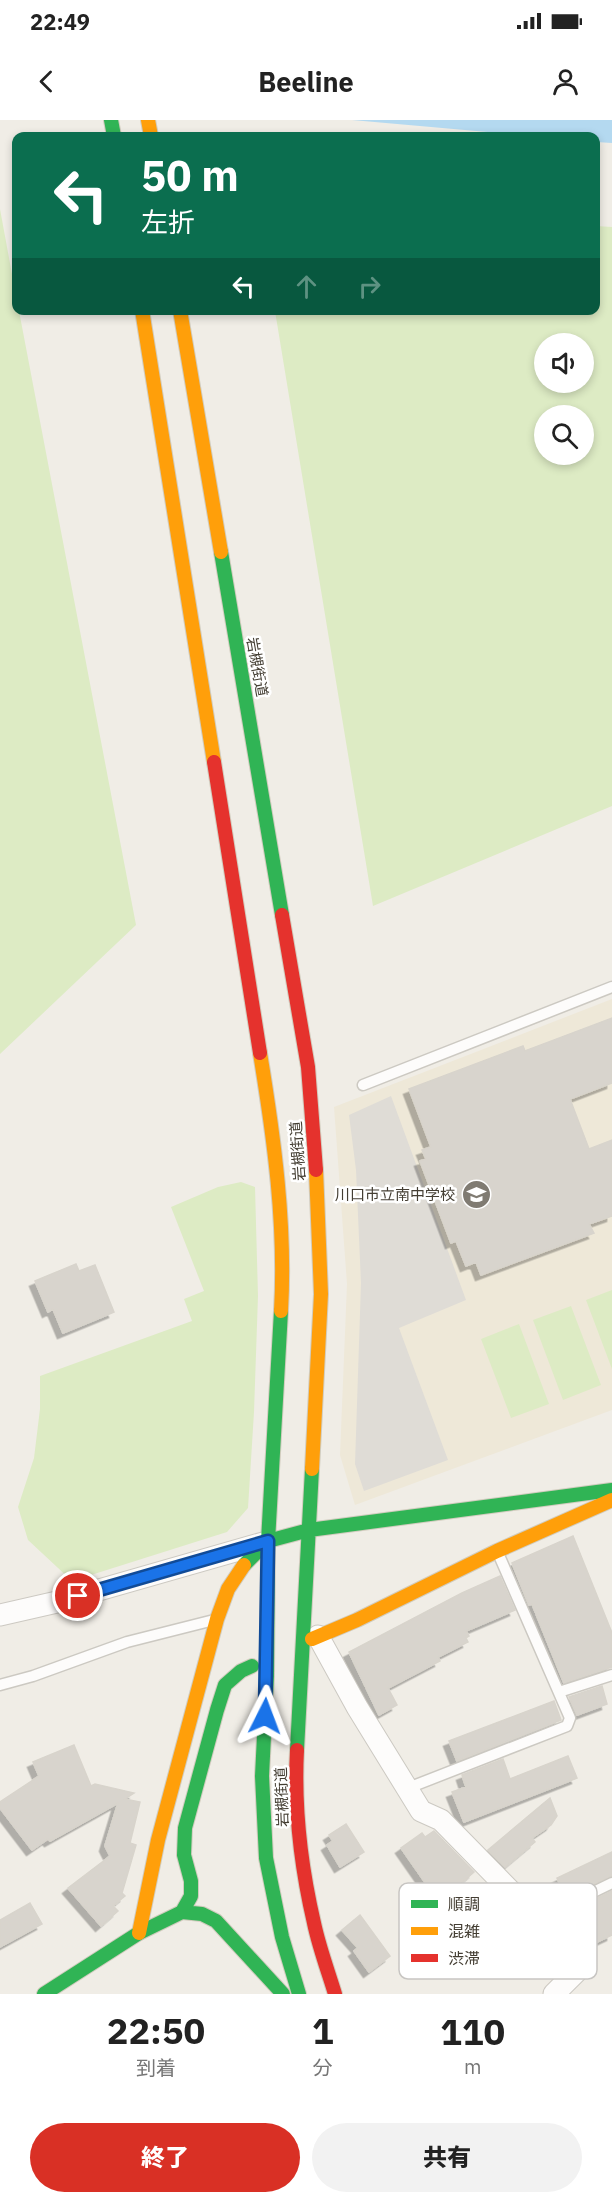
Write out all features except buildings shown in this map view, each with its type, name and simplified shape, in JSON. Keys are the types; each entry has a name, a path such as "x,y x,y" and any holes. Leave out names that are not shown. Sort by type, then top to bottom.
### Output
{"main road":[{"name":"岩槻街道","path":"143,315 273,1125 280,1215 282,1294 268,1541 267,1676 262,1776 266,1858 282,1937 299,1994"},
{"name":"岩槻街道","path":"181,315 308,1067 319,1210 321,1294 296,1775 301,1856 314,1925 335,1994"},
{"path":"139,1933 158,1840 217,1619 228,1589 244,1564 268,1541 309,1530 612,1490"},
{"path":"315,1638 357,1620 497,1551 612,1500"},
{"path":"182,1912 191,1896 191,1881 184,1855 185,1828 217,1710 225,1685 241,1671 252,1666"},
{"path":"44,1994 139,1933 182,1912 202,1914 216,1921 283,1994"}],"street":[{"path":"0,1615 57,1602 268,1541"},
{"path":"315,1638 421,1811 441,1820 503,1883"},
{"path":"554,1994 569,1979"}],"lane":[{"path":"363,1085 612,987"},
{"path":"408,1788 567,1726 570,1718 497,1551"},
{"path":"0,1685 33,1676 127,1642 217,1619"},
{"path":"559,1692 612,1675"},
{"path":"597,1890 612,1883"}],"shaded area":[{"name":"川口市立南中学校","path":"612,999 612,1410 355,1505 340,1455 347,1284 334,1107"},
{"path":"391,1096 466,1300 399,1328 448,1460 364,1491 355,1464 361,1283 356,1170 349,1115"}],"green space":[{"path":"0,209 12,274 12,315 20,315 136,925 0,1054"},
{"path":"600,226 612,227 612,806 373,906 276,315 600,315"},
{"path":"241,1182 255,1187 258,1296 248,1508 227,1532 72,1581 28,1540 18,1507 34,1458 40,1409 40,1376 192,1321 184,1299 204,1291 171,1207 218,1187"},
{"path":"612,1290 612,1369 586,1300"},
{"path":"571,1306 601,1385 563,1400 533,1320"},
{"path":"519,1324 549,1404 511,1418 481,1339"}],"water":[{"path":"352,120 612,120 612,143 600,142 600,132 486,132"}],"traffic: fast":[{"path":"111,120 113,132"},
{"path":"221,552 282,915"},
{"path":"281,1311 268,1541 267,1676 262,1776 266,1858 282,1937 299,1994"},
{"path":"297,1750 312,1469"},
{"path":"244,1565 268,1541 309,1530 612,1490"},
{"path":"182,1912 191,1896 191,1881 184,1855 185,1828 217,1710 225,1685 241,1671 252,1666"},
{"path":"44,1994 139,1933 182,1912 202,1914 216,1921 283,1994"}],"traffic: slow":[{"path":"148,120 150,132"},
{"path":"143,315 214,762"},
{"path":"181,315 221,552"},
{"path":"260,1053 278,1182 282,1246 281,1311"},
{"path":"312,1469 321,1294 316,1170"},
{"path":"312,1639 357,1620 497,1551 612,1500"},
{"path":"139,1933 158,1840 217,1619 228,1589 244,1565"}],"traffic: jam":[{"path":"214,762 260,1053"},
{"path":"282,915 308,1067 316,1170"},
{"path":"297,1750 298,1815 305,1880 316,1932 335,1994"}],"place":[{"name":"川口市立南中学校","path":"476,1195"}],"route":[{"path":"78,1596 268,1541 265,1716"}]}
